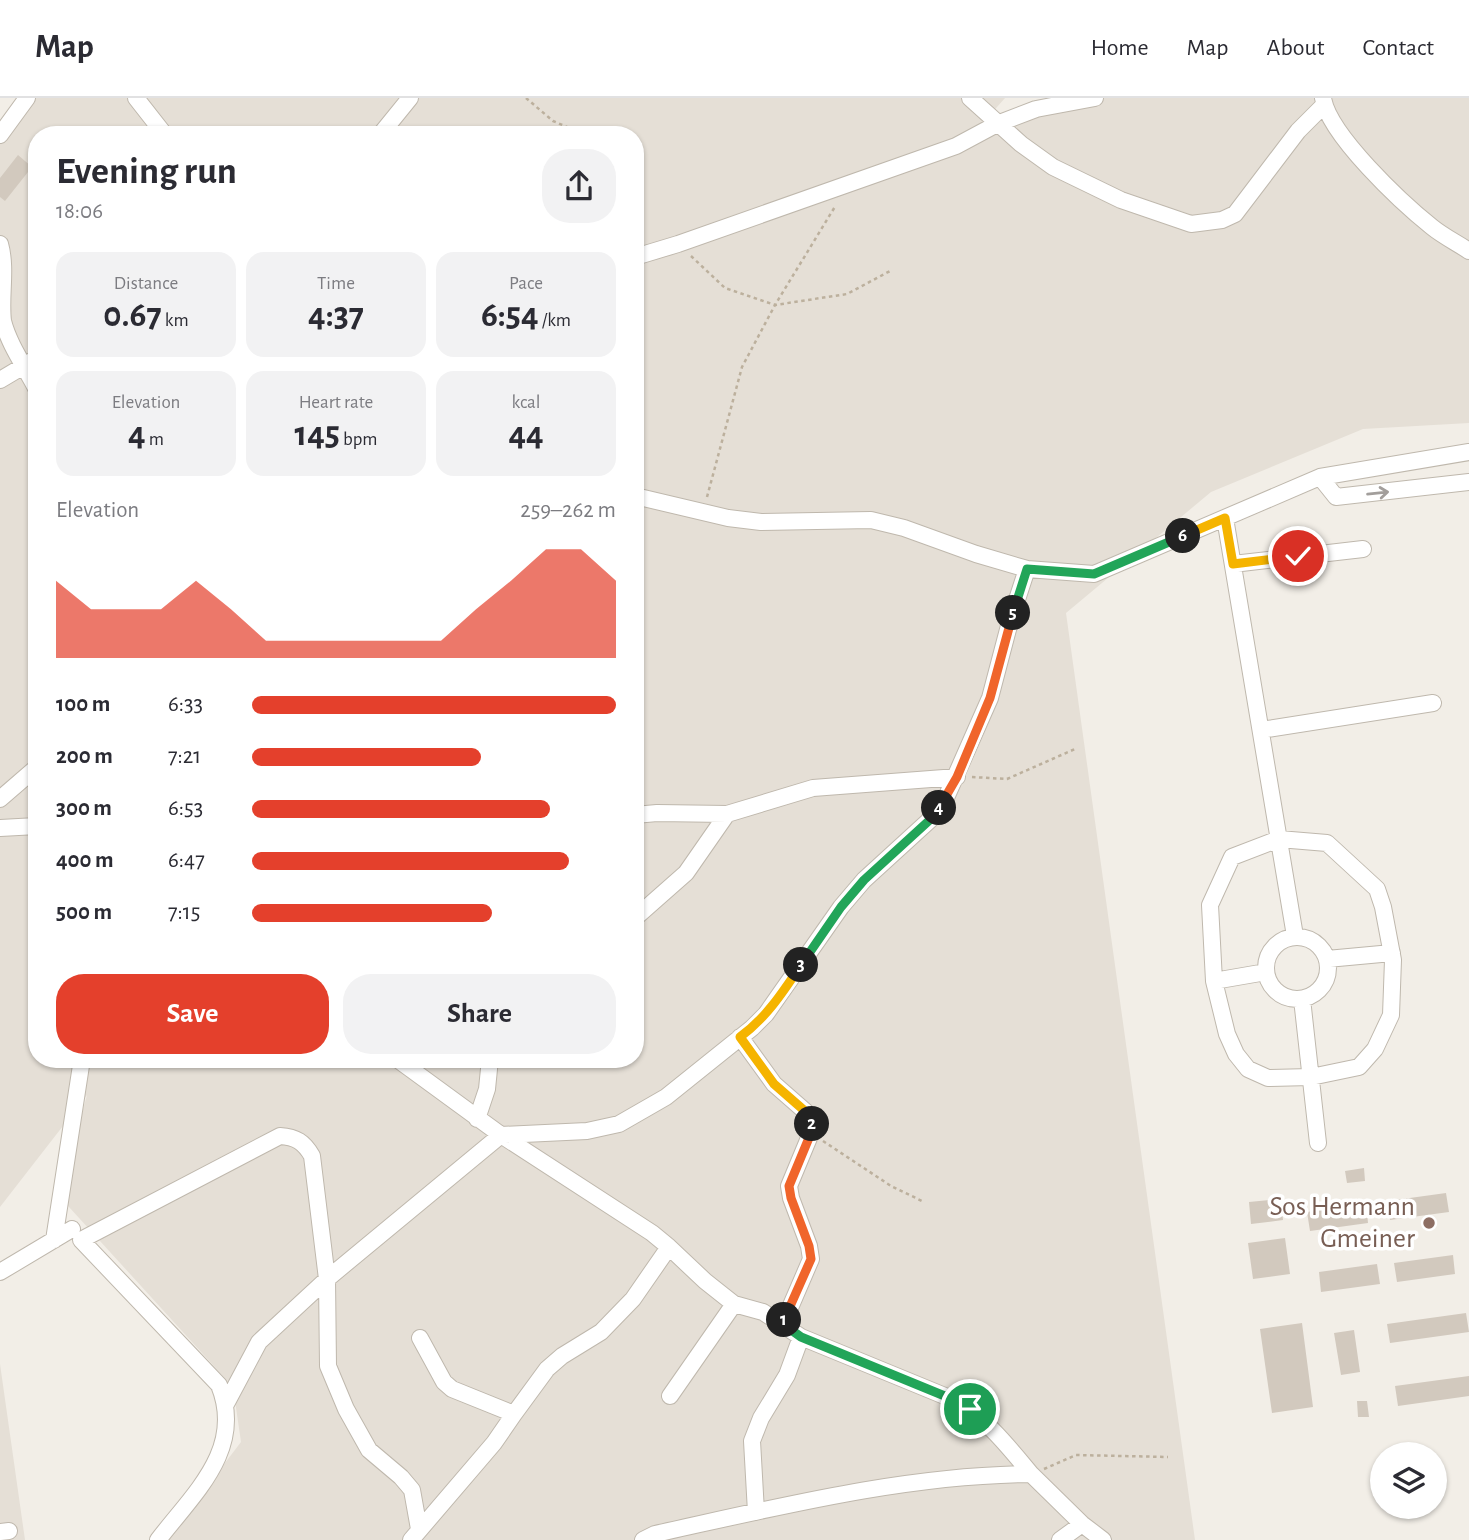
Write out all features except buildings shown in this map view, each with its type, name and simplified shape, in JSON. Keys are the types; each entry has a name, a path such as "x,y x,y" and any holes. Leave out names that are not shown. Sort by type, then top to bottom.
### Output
{"street":[{"path":"0,135 27,98"},
{"path":"136,98 158,126"},
{"path":"388,126 411,98"},
{"path":"970,98 1021,144 1066,175 1121,200 1179,221 1201,223 1222,220 1235,214 1323,101 1333,122 1363,161 1397,196 1434,229 1469,251"},
{"path":"644,254 956,146 997,124 1036,109 1094,98"},
{"path":"0,244 3,320 10,341 28,359"},
{"path":"0,380 28,362"},
{"path":"644,498 761,522 871,520 904,528 1027,569 1094,574 1320,477 1469,452"},
{"path":"1320,477 1336,497 1469,482"},
{"path":"1225,518 1295,936"},
{"path":"1233,564 1363,549"},
{"path":"226,1404 259,1342 327,1279 501,1135 587,1131 619,1124 666,1097 752,1028 775,1003 841,907 864,880 933,817 957,777 990,698 1027,569"},
{"path":"1261,730 1433,704"},
{"path":"0,799 28,775"},
{"path":"644,814 727,814 813,788 957,777"},
{"path":"644,907 686,873 727,814"},
{"path":"0,828 28,826"},
{"path":"1279,839 1327,843 1377,889 1383,906 1392,953 1391,1016 1375,1049 1359,1067 1311,1077 1268,1078 1248,1069 1236,1054 1227,1034 1214,981 1210,905 1232,857 1279,839"},
{"path":"1295,936 1306,937 1315,942 1327,959 1329,970 1326,980 1320,989 1302,999 1283,996 1269,982 1266,972 1269,953 1276,944 1295,936"},
{"path":"1327,959 1392,953"},
{"path":"1214,981 1266,972"},
{"path":"1302,999 1318,1143"},
{"path":"740,1037 774,1084 809,1115 812,1123 811,1133 789,1186 811,1259 783,1324"},
{"path":"54,1240 81,1068"},
{"path":"409,1068 477,1119 670,1247 705,1282 734,1304 763,1312 801,1337 952,1399 970,1409 986,1421 1031,1474 1103,1540"},
{"path":"477,1119 487,1089 489,1068"},
{"path":"158,1540 213,1467 225,1443 226,1404 219,1385 81,1240 280,1136 293,1137 306,1145 312,1156 327,1279 328,1366 346,1409 369,1450 412,1490 415,1535"},
{"path":"0,1272 72,1230"},
{"path":"415,1535 494,1443 547,1369 562,1356 601,1332 633,1299 670,1247"},
{"path":"670,1395 734,1304"},
{"path":"756,1512 752,1441 761,1418 787,1375 801,1337"},
{"path":"420,1338 444,1382 453,1389 514,1413"},
{"path":"643,1540 655,1534 756,1512 936,1479 1031,1474"},
{"path":"1059,1540 1083,1524"}],"path":[{"path":"526,98 553,121 565,126"},
{"path":"704,512 742,367 775,304 837,204"},
{"path":"678,244 725,288 775,304 847,293 890,271"},
{"path":"957,777 1007,779 1075,750"},
{"path":"811,1133 891,1186 922,1201"},
{"path":"1031,1474 1076,1455 1168,1457"}],"shaded area":[{"path":"32,98 1005,98 982,124 1096,98 1469,98 1469,423 1363,429 1211,492 1066,613 1195,1540 166,1540 241,1442 233,1387 59,1196 87,1095 0,1207 0,124"},
{"path":"0,1364 25,1540 0,1540"}],"place":[{"name":"Sos Hermann Gmeiner","path":"1429,1223"}],"route":[{"path":"970,1409 952,1399 801,1337 783,1324 811,1259 789,1186 790,1178 811,1133 812,1123 806,1112 774,1084 740,1037 775,1003 841,907 864,880 933,817 945,800 990,698 1027,569 1094,574 1225,518 1233,564 1298,556"}]}
